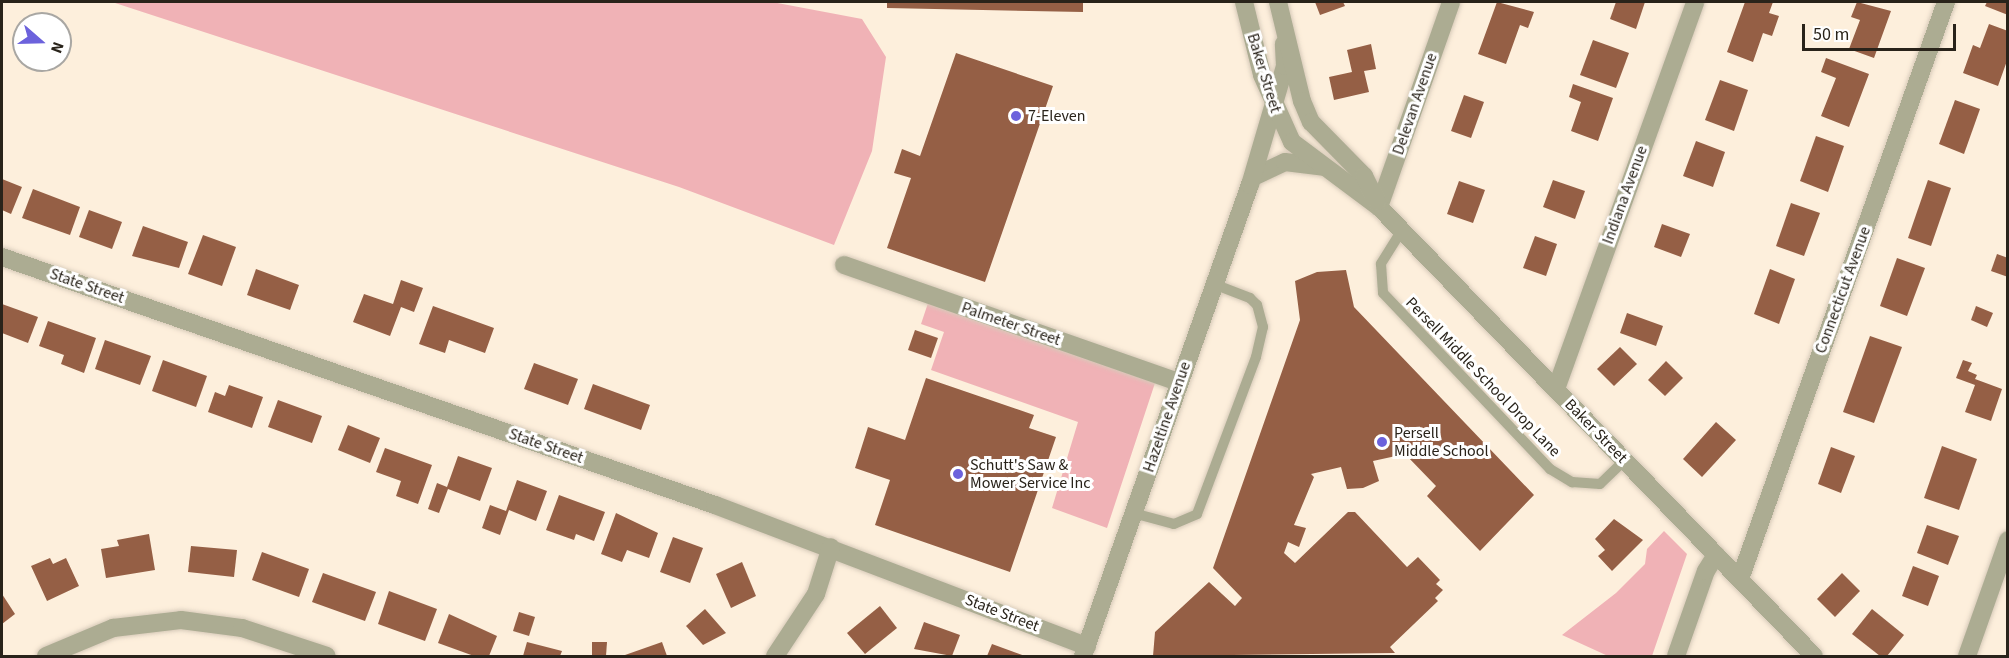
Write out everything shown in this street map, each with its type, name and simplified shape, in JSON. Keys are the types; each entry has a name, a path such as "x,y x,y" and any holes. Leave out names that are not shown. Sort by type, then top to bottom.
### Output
{"street":[{"name":"Baker Street","path":"1244,2 1274,108 1292,142 1379,207 1814,657"},
{"name":"Baker Street","path":"1278,2 1302,101 1311,122 1364,176 1379,207"},
{"name":"Delevan Avenue","path":"1379,207 1451,2"},
{"name":"Indiana Avenue","path":"1556,389 1695,2"},
{"name":"Connecticut Avenue","path":"1740,579 1946,2"},
{"name":"Hazeltine Avenue","path":"1085,651 1253,177 1285,66 1284,25"},
{"path":"1253,177 1285,162 1326,168"},
{"name":"State Street","path":"2,257 831,547 1085,651"},
{"name":"Palmeter Street","path":"844,265 1179,382"},
{"path":"1967,657 2007,540"},
{"path":"775,657 816,594 831,547"},
{"path":"1676,657 1706,571 1716,555"},
{"path":"46,657 113,628 181,620 242,628 327,657"}],"lane":[{"name":"Persell Middle School Drop Lane","path":"1402,231 1381,264 1383,293 1542,461 1561,477 1584,484 1600,484 1624,461"},
{"path":"1133,513 1174,524 1197,514 1252,368 1262,316 1250,298 1214,284"}],"shaded area":[{"path":"112,2 772,2 862,19 886,57 872,151 834,245 679,187"},
{"path":"928,303 1155,383 1107,528 1052,508 1078,422 931,370 944,332 921,324"},
{"path":"1664,531 1687,554 1652,656 1608,656 1562,635 1616,593 1645,564 1647,549"}],"building":[{"path":"887,2 1083,2 1083,12 887,8"},
{"path":"1315,2 1343,2 1345,6 1320,15"},
{"path":"1497,2 1534,12 1528,28 1520,25 1506,64 1478,54"},
{"path":"1616,2 1645,2 1636,29 1610,19"},
{"path":"1745,2 1773,2 1769,13 1779,16 1772,36 1763,33 1753,62 1727,52"},
{"path":"1857,2 1891,11 1874,58 1849,49 1860,20 1851,17"},
{"path":"1987,2 2008,2 2008,15 1985,6"},
{"path":"1989,24 2008,31 2008,58 1998,86 1963,73 1973,45 1980,48"},
{"path":"1593,40 1629,53 1616,88 1580,75"},
{"path":"1371,44 1376,69 1364,71 1369,92 1334,100 1329,77 1352,72 1347,50"},
{"path":"956,53 1053,86 985,282 887,248 911,178 894,173 902,149 920,156"},
{"path":"1826,58 1869,74 1849,127 1821,116 1836,78 1821,72"},
{"path":"1720,80 1748,90 1734,131 1705,120"},
{"path":"1573,84 1613,98 1598,141 1571,131 1581,102 1569,97"},
{"path":"1464,95 1484,102 1471,138 1451,131"},
{"path":"1955,100 1980,109 1964,154 1939,144"},
{"path":"1816,136 1844,146 1828,192 1800,181"},
{"path":"1696,141 1725,152 1713,187 1683,176"},
{"path":"2,179 22,187 11,214 2,210"},
{"path":"1553,180 1585,191 1575,219 1543,207"},
{"path":"1928,180 1951,188 1931,246 1908,238"},
{"path":"1459,181 1485,190 1473,223 1447,214"},
{"path":"33,189 80,207 70,235 22,218"},
{"path":"1791,203 1820,213 1804,256 1776,246"},
{"path":"89,210 122,222 112,249 79,237"},
{"path":"1662,224 1690,234 1681,257 1654,247"},
{"path":"143,226 188,242 179,268 132,256"},
{"path":"203,235 236,247 222,286 188,274"},
{"path":"1535,236 1557,244 1546,276 1523,268"},
{"path":"1997,254 2008,258 2008,277 1991,271"},
{"path":"1897,258 1925,268 1907,316 1880,306"},
{"path":"256,269 299,285 290,310 247,295"},
{"path":"1770,269 1795,279 1779,324 1754,314"},
{"path":"1346,270 1354,307 1534,495 1480,551 1427,496 1436,486 1405,454 1373,461 1379,481 1363,488 1347,489 1341,467 1311,474 1314,477 1294,525 1306,528 1299,547 1288,542 1284,553 1295,563 1348,512 1355,512 1407,567 1418,557 1440,580 1436,584 1443,590 1435,598 1438,601 1390,647 1395,653 1153,656 1155,632 1209,582 1235,606 1242,598 1213,568 1300,320 1295,281 1317,272"},
{"path":"401,280 423,288 414,312 401,307 390,336 353,322 364,294 393,304"},
{"path":"2,304 38,317 28,343 2,333"},
{"path":"433,306 494,328 485,353 449,340 445,353 419,344"},
{"path":"1976,306 1993,313 1987,327 1971,320"},
{"path":"1627,313 1663,326 1656,346 1620,333"},
{"path":"48,321 96,338 84,373 61,364 64,355 39,346"},
{"path":"915,330 938,338 931,358 908,350"},
{"path":"1870,336 1902,347 1874,423 1843,412"},
{"path":"105,340 151,356 140,385 95,369"},
{"path":"1620,347 1637,364 1614,386 1597,369"},
{"path":"163,360 207,376 196,407 152,391"},
{"path":"1963,360 1972,363 1968,371 1977,375 1975,379 2002,389 1991,421 1965,412 1975,385 1956,378"},
{"path":"1666,361 1683,378 1665,396 1648,380"},
{"path":"534,363 578,379 568,405 524,389"},
{"name":"Schutt's Saw & Mower Service Inc","path":"926,378 1034,415 1029,428 1056,437 1010,572 875,525 890,480 855,468 868,427 905,440"},
{"path":"593,384 650,405 641,430 584,409"},
{"path":"229,385 263,397 252,428 208,412 215,392 225,396"},
{"path":"278,400 322,416 312,443 268,427"},
{"path":"1716,422 1736,440 1702,477 1683,459"},
{"path":"348,425 380,438 370,463 338,450"},
{"path":"1942,446 1977,459 1959,510 1924,498"},
{"path":"1831,447 1855,456 1841,493 1818,484"},
{"path":"385,448 432,465 418,504 396,496 401,481 376,472"},
{"path":"458,456 492,468 480,501 448,489 439,513 428,509 437,483 447,487"},
{"path":"517,480 547,491 536,521 509,510 500,535 482,528 490,505 506,511"},
{"path":"559,495 605,512 594,541 576,534 574,540 546,530"},
{"path":"616,513 658,533 649,558 627,550 622,562 601,554"},
{"path":"1614,519 1643,540 1612,571 1598,556 1605,550 1595,539"},
{"path":"1927,525 1959,536 1948,565 1917,553"},
{"path":"149,534 155,570 106,578 101,549 119,546 117,540"},
{"path":"673,537 703,548 690,583 660,572"},
{"path":"191,546 237,550 234,577 188,572"},
{"path":"262,552 309,569 299,597 252,580"},
{"path":"50,558 53,564 66,558 79,586 47,601 31,566"},
{"path":"742,562 756,596 731,608 716,574"},
{"path":"1913,566 1939,576 1928,606 1902,596"},
{"path":"323,573 376,592 365,621 312,602"},
{"path":"1842,573 1860,591 1835,617 1817,599"},
{"path":"389,591 437,609 425,641 378,624"},
{"path":"2,594 15,614 2,624"},
{"path":"880,606 897,628 865,654 847,633"},
{"path":"705,609 726,633 703,645 686,626"},
{"path":"1872,609 1904,635 1887,656 1880,656 1852,634"},
{"path":"519,612 535,617 529,636 513,631"},
{"path":"449,614 497,636 489,656 474,656 438,643"},
{"path":"924,622 960,635 952,656 914,649"},
{"path":"527,642 562,651 560,656 523,656"},
{"path":"592,642 607,642 606,656 592,656"},
{"path":"662,642 667,656 625,655"},
{"path":"992,644 1025,656 987,656"}],"place":[{"name":"7-Eleven","path":"1016,116"},
{"name":"Persell Middle School","path":"1382,442"},
{"name":"Schutt's Saw & Mower Service Inc","path":"958,474"}]}
